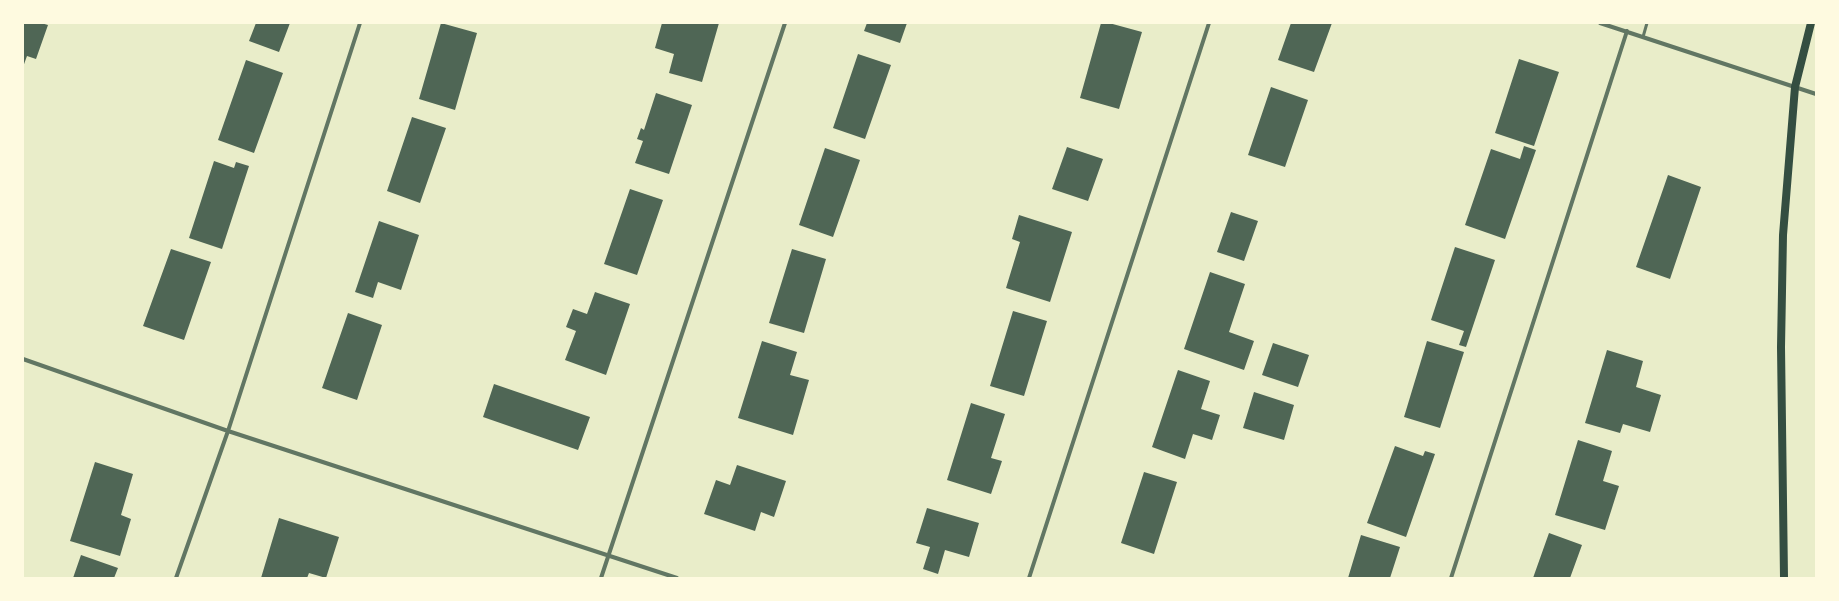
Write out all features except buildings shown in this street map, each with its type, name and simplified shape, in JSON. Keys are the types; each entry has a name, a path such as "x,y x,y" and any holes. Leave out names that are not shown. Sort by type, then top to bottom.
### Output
{"main road":[{"path":"1784,578 1781,347 1783,235 1795,87 1810,23"}],"street":[{"path":"176,578 228,431 360,23"},
{"path":"601,578 785,23"},
{"path":"1029,578 1209,23"},
{"path":"1600,23 1816,94"},
{"path":"1451,578 1627,31"},
{"path":"23,359 228,431 676,578"}],"lane":[{"path":"1643,37 1647,23"}]}
